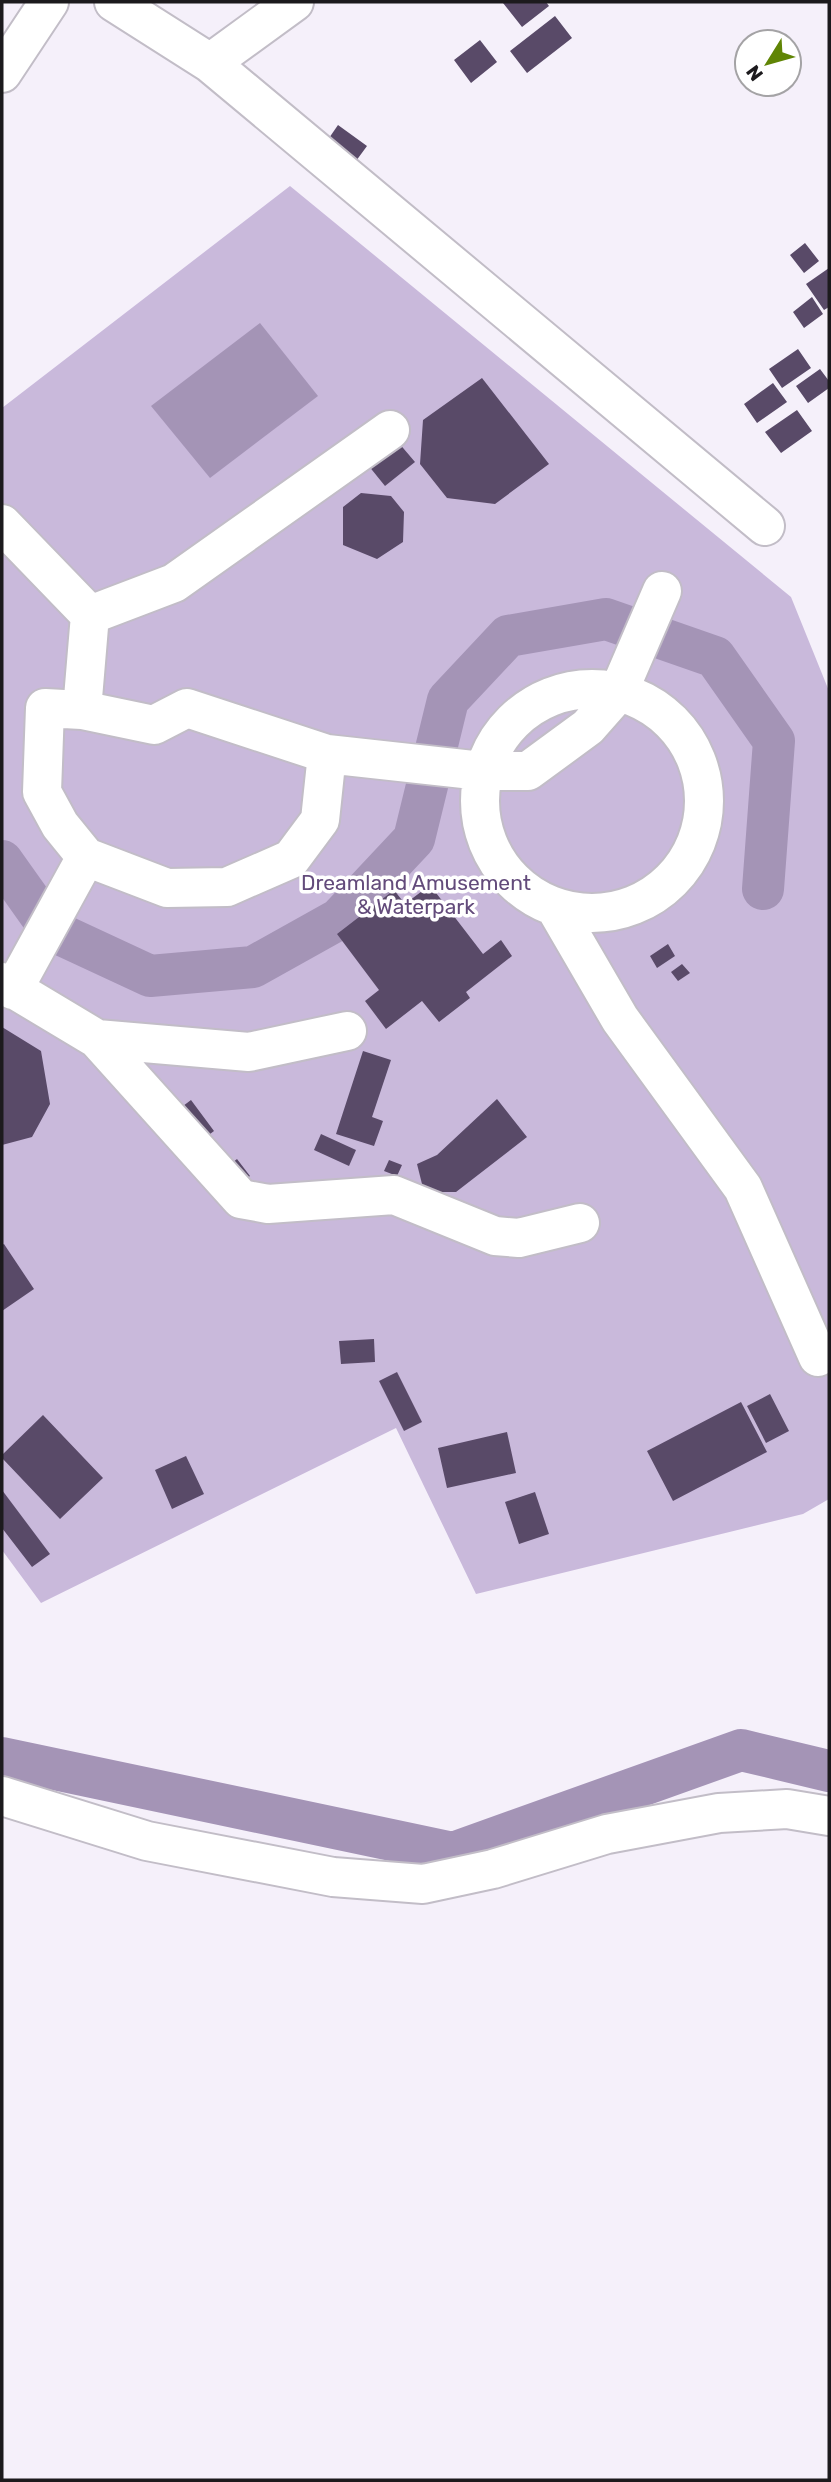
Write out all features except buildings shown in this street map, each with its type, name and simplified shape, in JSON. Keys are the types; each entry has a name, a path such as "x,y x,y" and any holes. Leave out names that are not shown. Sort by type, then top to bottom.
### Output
{"street":[{"path":"2,73 49,2"},
{"path":"114,2 210,63 765,526"},
{"path":"210,63 294,2"},
{"path":"90,615 174,583 390,430"},
{"path":"2,524 90,615 82,710"},
{"path":"80,869 42,792 45,708 82,710 154,725 187,708 336,755 469,769 528,771 588,727 622,682 659,598"},
{"path":"469,769 491,748 510,722 544,697 575,690 607,689 622,682"},
{"path":"469,769 482,820 497,859 512,880 531,896 556,909 587,914 629,909 660,894 681,870 697,836 702,808 702,776 690,745 668,716 637,699 622,682"},
{"path":"80,869 167,888 227,887 291,859 320,820 336,755"},
{"path":"80,869 11,984 97,1039 241,1199 268,1204 394,1195 495,1236 519,1238 580,1223"},
{"path":"556,909 620,1019 743,1188 818,1357"},
{"path":"97,1039 249,1052 346,1031"},
{"path":"2,1796 147,1841 333,1877 423,1884 493,1869 607,1834 719,1813 787,1809 829,1816"}],"green space":[{"name":"Dreamland Amusement & Waterpark","path":"290,186 791,597 829,691 829,1499 803,1514 476,1594 396,1428 41,1603 2,1550 2,408"}],"shaded area":[{"path":"260,323 318,396 210,478 151,406"}],"waterway":[{"path":"2,861 51,930 150,976 253,967 339,919 414,839 448,700 508,636 606,619 715,657 774,741 763,889"},
{"path":"2,1758 453,1853 741,1750 829,1771"}]}
